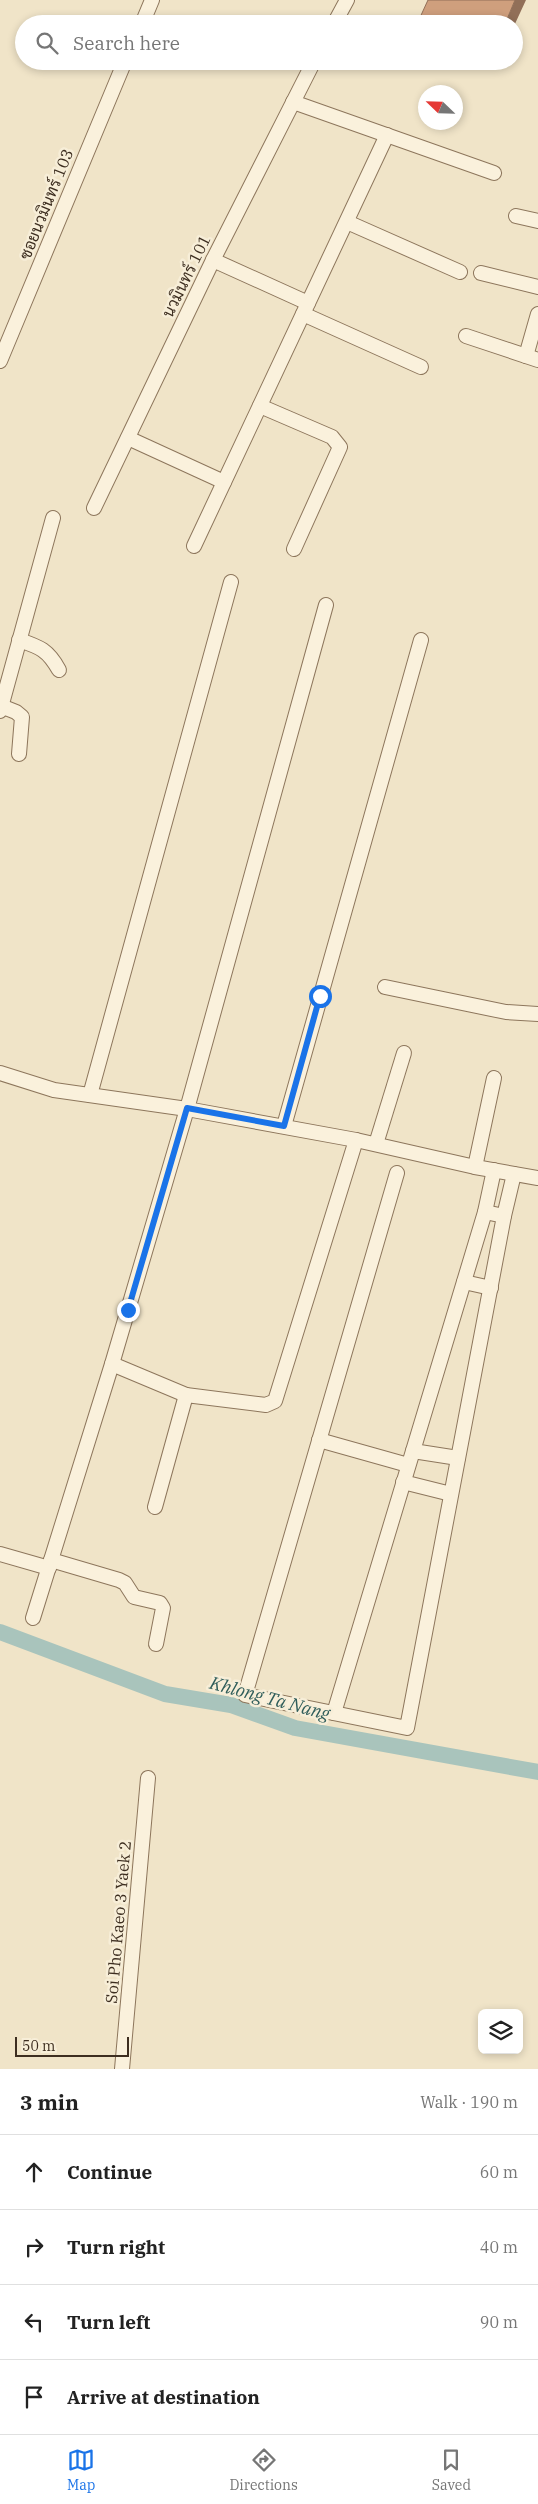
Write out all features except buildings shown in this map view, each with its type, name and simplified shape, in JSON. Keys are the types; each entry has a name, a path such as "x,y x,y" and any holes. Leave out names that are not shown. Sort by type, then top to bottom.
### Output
{"street":[{"path":"146,15 152,0"},
{"path":"339,15 347,0"},
{"name":"ซอยนวมินทร์ 103","path":"0,360 121,70"},
{"name":"นวมินทร์ 101","path":"94,508 213,260 309,70"},
{"path":"293,102 494,173"},
{"path":"194,546 388,135"},
{"path":"516,216 538,221"},
{"path":"346,222 460,272"},
{"path":"213,260 421,367"},
{"path":"481,273 538,287"},
{"path":"466,336 532,358 538,314"},
{"path":"260,406 332,437 340,447 294,549"},
{"path":"128,438 224,482"},
{"path":"18,754 22,718 16,712 1,708 53,518"},
{"path":"90,1095 231,582"},
{"path":"33,1618 112,1364 187,1108 326,605"},
{"path":"19,640 40,647 51,655 59,670"},
{"path":"284,1126 421,640"},
{"path":"385,987 506,1012 538,1014"},
{"path":"376,1144 404,1052"},
{"path":"0,1073 45,1088 187,1108 356,1140 475,1167 538,1178"},
{"path":"475,1167 494,1078"},
{"path":"112,1364 186,1395 266,1405 275,1401 356,1140"},
{"path":"334,1713 486,1212 494,1170"},
{"path":"397,1173 245,1695 407,1728 504,1216 514,1174"},
{"path":"486,1212 504,1216"},
{"path":"464,1282 491,1288"},
{"path":"154,1506 186,1395"},
{"path":"319,1440 408,1465"},
{"path":"413,1451 458,1458"},
{"path":"404,1482 451,1494"},
{"path":"0,1554 119,1580 125,1583 134,1597 160,1603 163,1608 156,1644"},
{"name":"Soi Pho Kaeo 3 Yaek 2","path":"122,2069 148,1778"}],"waterway":[{"name":"Khlong Ta Nang","path":"0,1632 165,1694 231,1705 295,1728 538,1772"}],"route":[{"path":"128,1310 187,1108 284,1126 320,996"}]}
